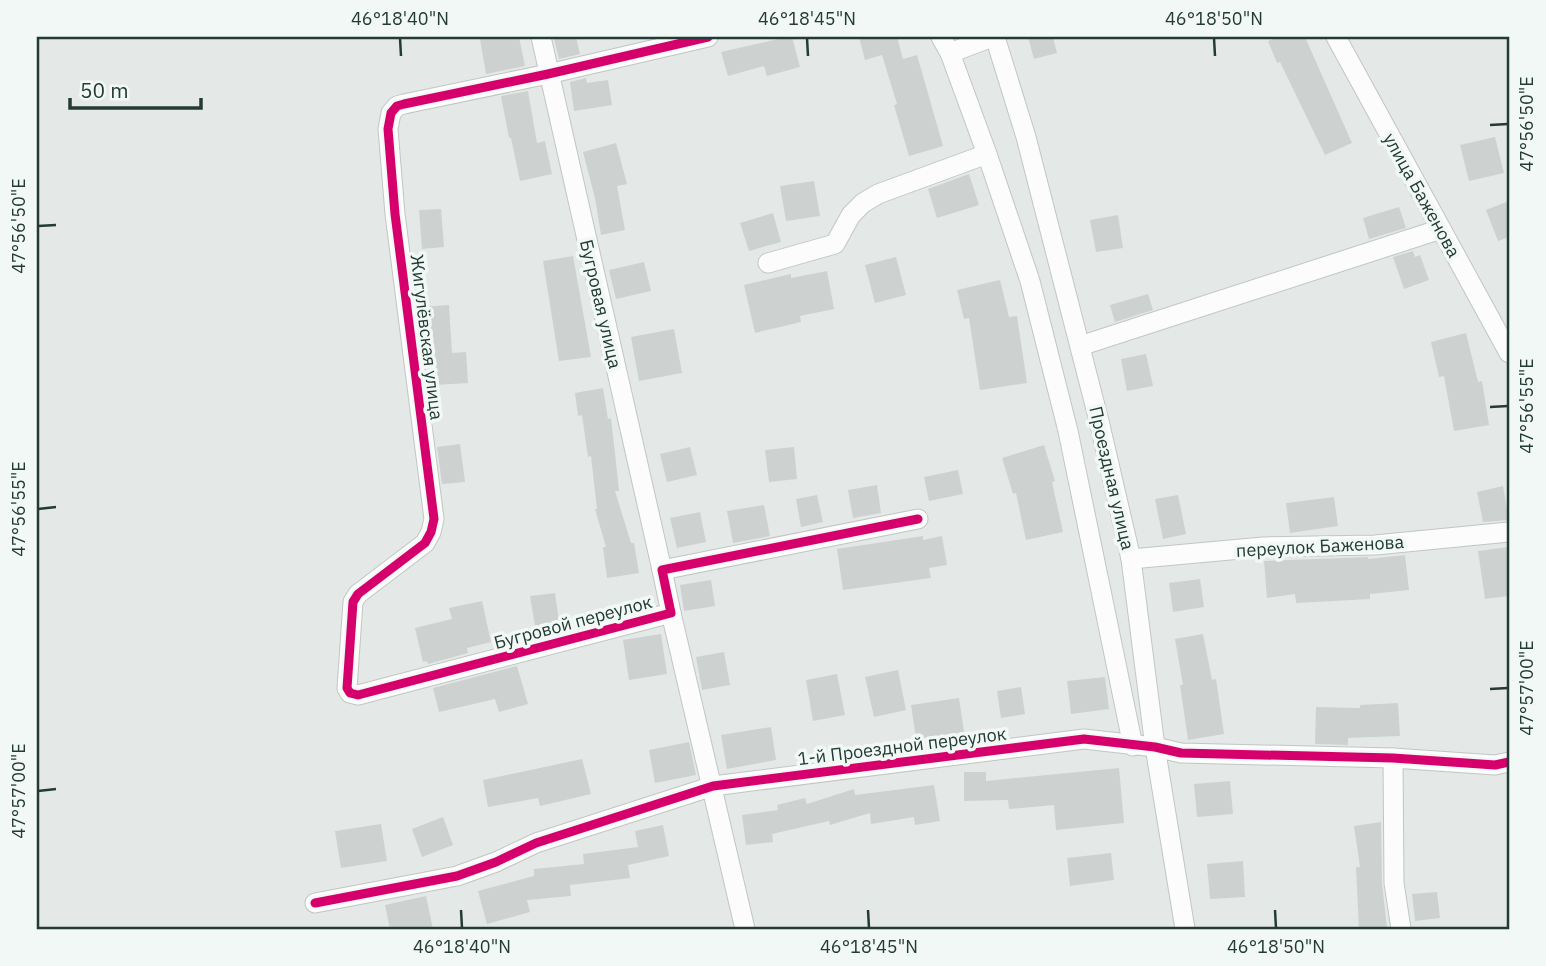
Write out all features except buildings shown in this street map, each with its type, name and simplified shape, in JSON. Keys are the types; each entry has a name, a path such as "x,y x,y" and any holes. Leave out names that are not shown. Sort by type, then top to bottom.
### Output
{"street":[{"name":"Бугровая улица","path":"541,37 662,570"},
{"name":"Жигулёвская улица","path":"350,693 347,682 354,603 358,594 425,543 431,532 433,519 396,214 388,121 397,106 404,104 708,37"},
{"path":"945,45 994,37"},
{"name":"Проездная улица","path":"994,37 1026,137 1131,559 1155,747 1185,929"},
{"name":"улица Баженова","path":"1336,37 1509,353"},
{"name":"Проездная улица","path":"945,45 987,154 1030,281 1068,431 1133,746"},
{"path":"768,262 835,244 851,215 863,203 878,194 987,154"},
{"path":"1080,346 1441,229"},
{"name":"Бугровой переулок","path":"350,693 358,695 671,613 662,570 918,519"},
{"name":"переулок Баженова","path":"1131,559 1263,547 1375,545 1509,533"},
{"path":"671,613 745,929"},
{"name":"1-й Проездной переулок","path":"315,903 457,876 496,862 536,843 713,786 1084,739 1155,747 1181,753 1393,758 1495,765 1509,762"},
{"path":"1393,758 1394,883 1401,929"}],"cycle path":[{"path":"708,37 404,104 397,106 391,113 388,129 395,214 434,519 425,543 358,594 353,602 347,688 350,693 358,695 671,613 662,570 918,519"},
{"path":"315,903 457,876 496,862 536,843 713,786 1084,739 1155,747 1181,753 1393,758 1495,765 1509,762"}]}
